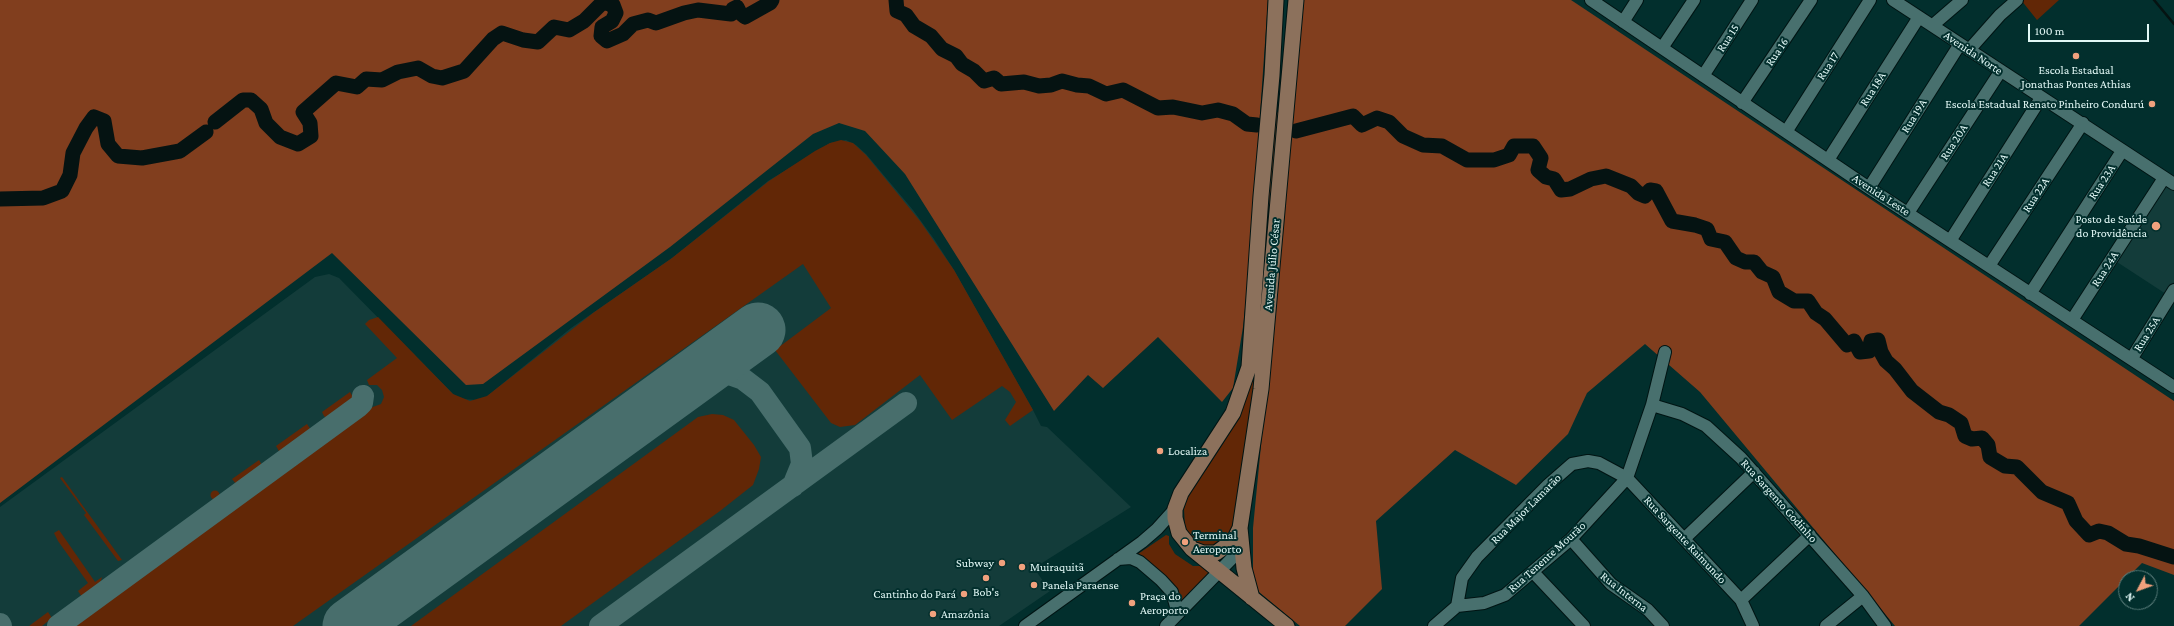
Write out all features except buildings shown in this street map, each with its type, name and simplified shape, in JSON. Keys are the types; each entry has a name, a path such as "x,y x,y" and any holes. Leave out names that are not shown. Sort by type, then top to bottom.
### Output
{"main road":[{"name":"Avenida Júlio César","path":"1174,509 1185,485 1232,413 1249,367 1261,196 1272,75 1276,0"},
{"name":"Avenida Júlio César","path":"1252,598 1246,579 1240,528 1261,389 1296,0"},
{"path":"1174,509 1178,533 1192,549 1287,626"},
{"name":"Avenida Júlio César","path":"1192,549 1203,553 1216,553 1234,540 1240,528"}],"street":[{"name":"Avenida Leste","path":"1591,0 1869,188 2030,294 2173,384"},
{"path":"1623,22 1638,0"},
{"path":"1662,48 1694,0"},
{"name":"Rua 15","path":"1703,76 1752,0"},
{"name":"Rua 16","path":"1742,103 1811,0"},
{"name":"Rua 17","path":"1786,132 1870,0"},
{"name":"Avenida Norte","path":"1893,0 1933,25 2000,72 2083,123 2122,151 2169,181"},
{"path":"1933,25 1962,0"},
{"name":"Rua 19A","path":"1869,188 1965,47 2016,0"},
{"name":"Rua 18A","path":"1828,160 1919,17"},
{"name":"Rua 20A","path":"1908,213 2000,72"},
{"name":"Rua 21A","path":"1950,241 2041,98"},
{"name":"Rua 22A","path":"1989,266 2083,123"},
{"name":"Rua 23A","path":"2030,294 2122,151"},
{"name":"Rua 24A","path":"2072,320 2169,181"},
{"name":"Rua 25A","path":"2132,358 2174,290"},
{"path":"1627,478 1652,405 1665,352"},
{"name":"Rua Sargento Godinho","path":"1652,405 1682,414 1706,426 1754,472 1863,596 1885,626"},
{"path":"1614,471 1636,452"},
{"name":"Rua Major Lamarão","path":"1457,606 1459,584 1465,572 1554,480 1572,464 1580,462 1599,463 1627,478"},
{"path":"1684,539 1754,472"},
{"name":"Rua Sargente Raimundo","path":"1627,478 1741,600 1753,626"},
{"name":"Rua Tenente Mourão","path":"1457,606 1473,605 1494,600 1505,595 1570,539 1627,478"},
{"name":"Avenida Júlio César","path":"1025,626 1157,529 1174,509"},
{"path":"1741,600 1810,536"},
{"name":"Rua Interna","path":"1570,539 1610,584 1648,610 1663,626"},
{"path":"1166,626 1243,547"},
{"path":"1118,559 1132,558 1140,562 1161,580 1172,592 1178,614"},
{"path":"1533,572 1584,626"},
{"path":"1826,626 1863,596"},
{"path":"1434,626 1457,606"}],"shaded area":[{"path":"0,0 1268,0 1249,271 1243,327 1233,388 1222,402 1158,337 1103,388 1088,375 1054,411 905,174 865,131 839,123 813,134 670,247 483,384 466,385 332,253 0,503"},
{"path":"1304,0 1571,0 2174,401 2174,575 2142,563 2135,570 2118,570 2118,587 2079,626 1895,626 1700,392 1645,344 1587,393 1568,434 1516,485 1455,450 1376,521 1382,589 1345,626 1300,626 1259,592 1253,579 1253,528"},
{"path":"2021,0 2059,0 2037,20"},
{"path":"1275,112 1281,113 1257,350 1261,296"},
{"path":"841,140 853,143 866,155 920,221 954,270 1033,410 1010,426 1005,420 1016,402 1010,392 1002,386 952,420 920,375 855,425 840,427 831,423 775,350 831,308 803,264 293,626 71,626 370,408 381,404 384,397 382,390 377,385 369,385 367,380 397,358 365,324 369,320 378,317 453,394 470,401 487,396 593,313 672,258 769,181 815,151 830,143"},
{"path":"846,140 856,145 866,154 913,210 934,239 954,270 1041,426 1047,427 1131,507 1034,568 1050,591 999,626 0,626 0,507 315,277 329,274 339,278 453,394 462,399 477,400 486,397 571,328 672,258 768,181 830,143"},
{"name":"Posto de Saúde do Providência","path":"2165,185 2174,190 2174,282 2166,294 2117,262"},
{"path":"1261,357 1236,529 1212,550 1195,543 1185,527 1184,509 1189,493 1197,479 1206,470 1229,434"},
{"path":"350,392 354,399 328,419 324,416 322,412"},
{"path":"712,414 723,415 734,420 754,445 761,457 759,469 753,485 720,511 561,626 411,626 698,417"},
{"path":"307,424 311,430 281,452 279,451 276,446"},
{"path":"259,460 262,465 261,468 236,484 232,479"},
{"path":"62,477 122,560 118,561 84,515 86,513 60,478"},
{"path":"215,490 220,495 215,500 210,495"},
{"path":"59,530 95,582 102,577 100,584 82,597 78,591 88,583 58,541 54,533"},
{"path":"1166,535 1169,536 1169,544 1175,554 1193,566 1205,566 1213,573 1181,606 1178,589 1147,560 1135,556"},
{"path":"48,612 52,618 42,626 29,626"}],"waterway":[{"path":"215,122 243,100 251,100 261,109 266,123 280,137 298,144 311,136 310,123 303,112 336,83 357,87 366,79 382,80 398,72 418,68 432,76 442,78 464,71 493,39 502,33 523,40 538,42 554,27 569,30 584,21 603,2 613,5 616,13 612,21 602,27 601,36 607,41 623,34 633,24 648,20 656,23 684,13 698,10 731,14 733,9 737,7 740,13 745,17 770,3 772,0"},
{"path":"896,0 897,11 906,15 914,26 931,36 942,49 956,56 962,64 974,71 984,81 994,78 1001,84 1024,82 1039,86 1051,85 1062,81 1077,85 1089,86 1106,94 1123,90 1158,108 1173,107 1202,113 1218,110 1233,114 1247,124 1257,125"},
{"path":"2154,0 2174,24"},
{"path":"1296,131 1353,116 1362,125 1377,118 1389,122 1403,136 1423,145 1442,146 1467,160 1494,160 1509,155 1514,146 1533,146 1541,158 1538,170 1546,177 1554,179 1561,190 1570,189 1591,179 1606,176 1631,186 1638,193 1645,196 1650,190 1656,191 1672,221 1695,225 1707,229 1711,239 1725,242 1736,258 1745,262 1754,262 1762,272 1773,277 1779,292 1794,301 1808,301 1816,313 1825,319 1847,345 1854,341 1860,352 1869,351 1871,341 1878,340 1881,352 1886,361 1895,369 1912,391 1939,412 1949,415 1961,423 1965,436 1972,439 1982,438 1988,445 1990,457 2005,466 2017,467 2042,492 2068,503 2076,521 2089,535 2099,531 2108,533 2126,544 2139,546 2174,557"},
{"path":"0,199 43,198 62,191 70,175 73,153 86,128 94,117 104,121 108,144 118,156 142,158 180,151 206,132"}],"taxiway":[{"path":"692,378 704,374 726,373 743,379 760,392 800,448 802,464 793,486"},
{"path":"58,626 359,406 362,403 363,396"},
{"path":"600,626 906,403"}],"runway":[{"path":"350,626 758,330"}],"place":[{"name":"Escola Estadual Jonathas Pontes Athias","path":"2076,56"},
{"name":"Escola Estadual Renato Pinheiro Condurú","path":"2152,104"},
{"name":"Posto de Saúde do Providência","path":"2156,226"},
{"name":"Localiza","path":"1160,451"},
{"name":"Terminal Aeroporto","path":"1185,542"},
{"name":"Subway","path":"1002,563"},
{"name":"Muiraquitã","path":"1022,567"},
{"name":"Bob's","path":"986,578"},
{"name":"Panela Paraense","path":"1034,585"},
{"name":"Cantinho do Pará","path":"964,594"},
{"name":"Praça do Aeroporto","path":"1132,603"},
{"name":"Amazônia","path":"933,614"}]}
